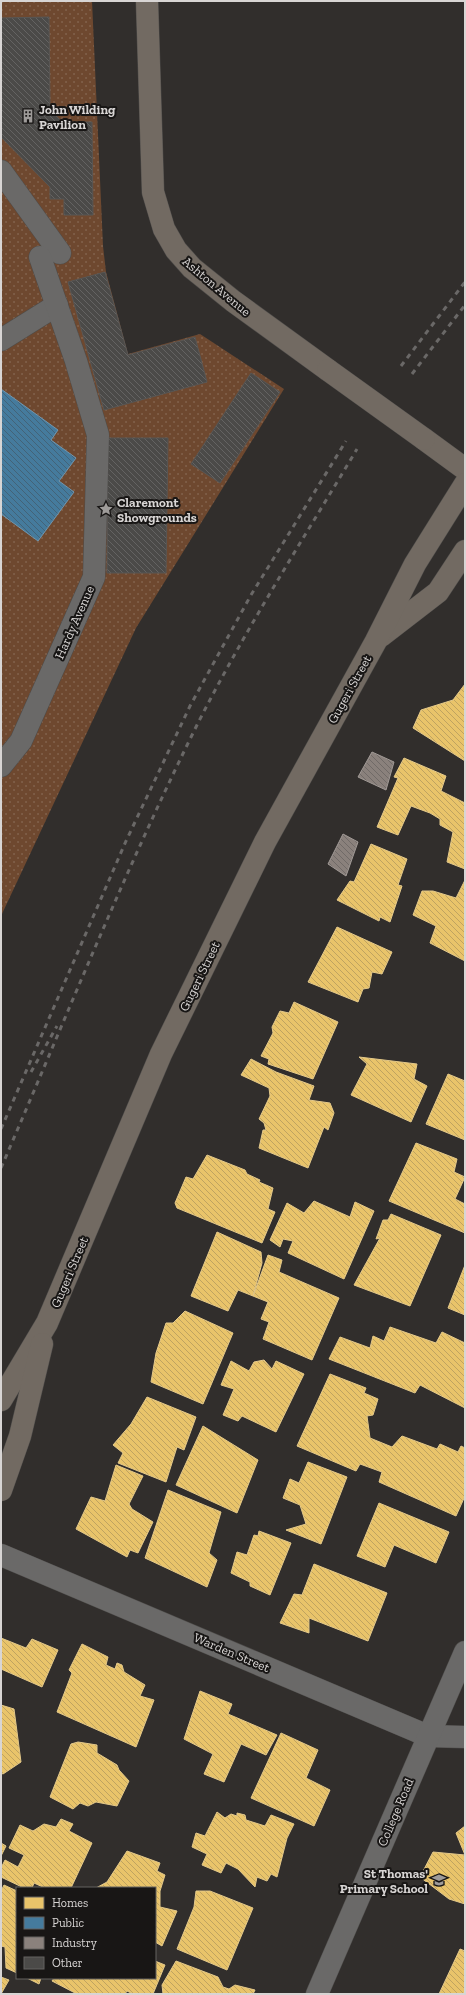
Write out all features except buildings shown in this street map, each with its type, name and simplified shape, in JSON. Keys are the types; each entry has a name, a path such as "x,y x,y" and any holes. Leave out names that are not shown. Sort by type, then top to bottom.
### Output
{"main road":[{"name":"Ashton Avenue","path":"147,1 153,192 164,229 176,250 192,268 233,301 465,469"},
{"name":"Gugeri Street","path":"1,1400 47,1323 164,1047 265,842 376,641 415,564 465,484"},
{"name":"Gugeri Street","path":"376,641 438,592 465,551"},
{"name":"Gugeri Street","path":"1,1490 20,1436 47,1323"}],"street":[{"name":"Hardy Avenue","path":"1,171 50,255 57,305 76,361 98,435 94,577 21,741 1,766"},
{"path":"1,340 57,305"},
{"name":"Warden Street","path":"1,1555 428,1736 465,1737"},
{"name":"College Road","path":"317,1994 465,1652"}],"shaded area":[{"name":"Claremont Showgrounds","path":"1,1 92,1 103,246 106,272 128,354 200,334 284,389 136,628 1,916"}],"railway":[{"path":"401,366 465,282"},
{"path":"412,374 465,305"},
{"path":"1,1129 126,841 190,706 251,595 346,441"},
{"path":"1,1168 120,890 197,725 254,620 357,449"},
{"path":"31,1072 57,1026"}],"place":[{"name":"John Wilding Pavilion","path":"28,116"},
{"name":"Claremont Showgrounds","path":"106,509"},
{"name":"St Thomas' Primary School","path":"439,1880"}]}
